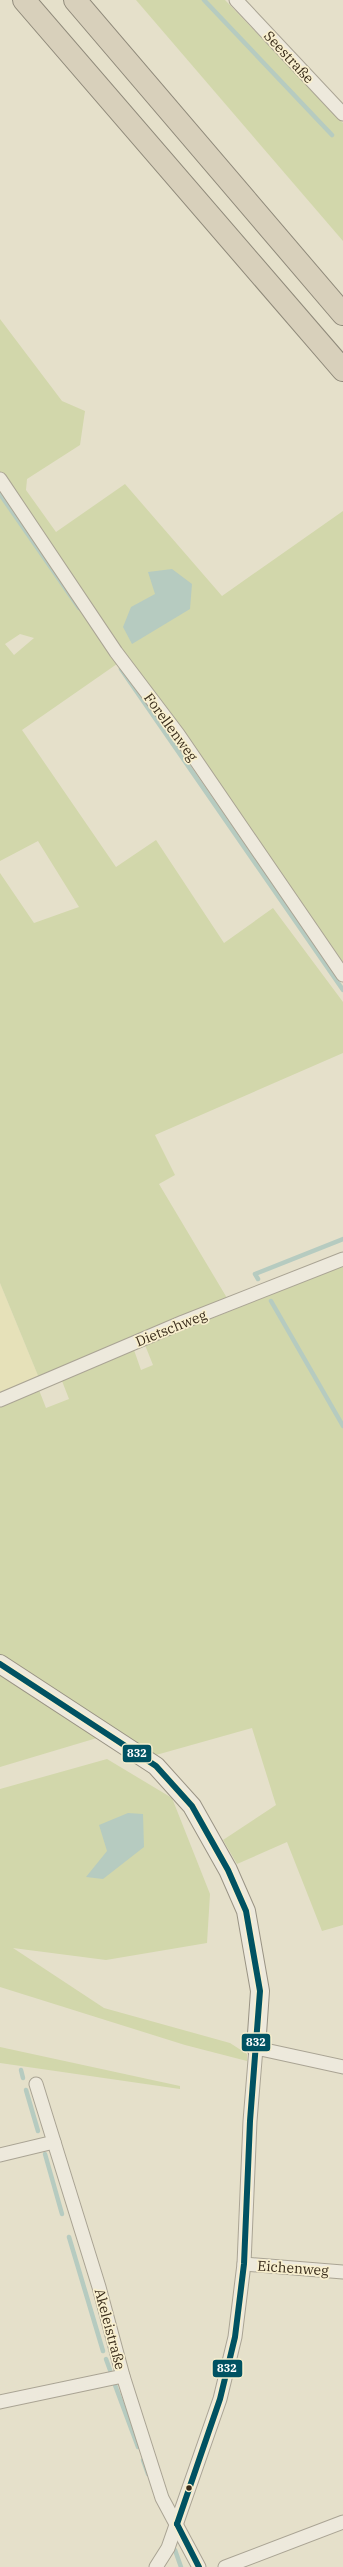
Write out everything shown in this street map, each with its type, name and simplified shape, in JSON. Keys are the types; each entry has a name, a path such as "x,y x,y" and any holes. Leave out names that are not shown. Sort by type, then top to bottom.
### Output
{"highway":[{"path":"24,0 343,370"},
{"path":"75,0 343,314"}],"street":[{"name":"Seestraße","path":"236,0 343,114"},
{"name":"Forellenweg","path":"0,479 116,652 178,734 343,975"},
{"name":"Dietschweg","path":"0,1400 183,1322 343,1259"},
{"path":"0,1664 156,1766 192,1806 228,1870 246,1911 260,1991 250,2121 244,2264 235,2337 220,2399 168,2548 156,2567"},
{"path":"256,2048 343,2067"},
{"name":"Akeleistraße","path":"36,2084 99,2287 122,2376 162,2498 199,2567"},
{"path":"0,2155 54,2142"},
{"name":"Eichenweg","path":"244,2264 343,2272"},
{"path":"0,2402 122,2376"},
{"path":"225,2567 343,2522"}],"shaded area":[{"path":"172,569 192,584 190,609 132,644 123,627 131,607 155,594 148,572"},
{"path":"0,1283 39,1378 0,1394"},
{"path":"128,1813 143,1814 144,1847 103,1879 86,1877 107,1851 99,1825"}],"green space":[{"path":"136,0 225,0 343,123 343,241"},
{"path":"0,319 62,401 85,411 80,445 27,479 26,490 56,532 125,484 222,596 343,511 343,962 127,657 22,730 116,867 156,840 224,943 273,908 343,1002 343,1053 155,1135 175,1175 159,1184 227,1298 39,1378 0,1283 0,873 34,923 79,907 38,841 0,861","holes":["20,634 34,638 14,655 5,644"]},
{"path":"343,1266 343,1925 322,1931 287,1842 237,1864 223,1840 276,1805 252,1728 156,1755 117,1732 0,1767 0,1407 39,1390 46,1408 69,1399 62,1381 134,1350 141,1370 153,1365 145,1345"},
{"path":"107,1759 172,1798 210,1894 207,1943 106,1960 13,1948 104,2008 230,2043 247,2054 247,2061 185,2045 0,1987 0,1789"},
{"path":"0,2047 180,2086 180,2089 0,2063"}],"waterway":[{"path":"204,0 332,135"},
{"path":"0,494 79,608"},
{"path":"121,669 343,990"},
{"path":"258,1279 255,1274 343,1239"},
{"path":"271,1301 343,1426"},
{"path":"21,2070 23,2078"},
{"path":"26,2090 38,2131"},
{"path":"45,2154 62,2214"},
{"path":"69,2237 103,2351"},
{"path":"106,2359 110,2370"},
{"path":"115,2385 138,2447"},
{"path":"143,2460 148,2474"},
{"path":"175,2550 181,2567"}],"transit line":[{"name":"832","path":"0,1664 156,1766 192,1806 228,1870 246,1911 260,1991 250,2121 244,2264 235,2337 220,2399 177,2524"},
{"name":"832","path":"177,2524 199,2567"}]}
